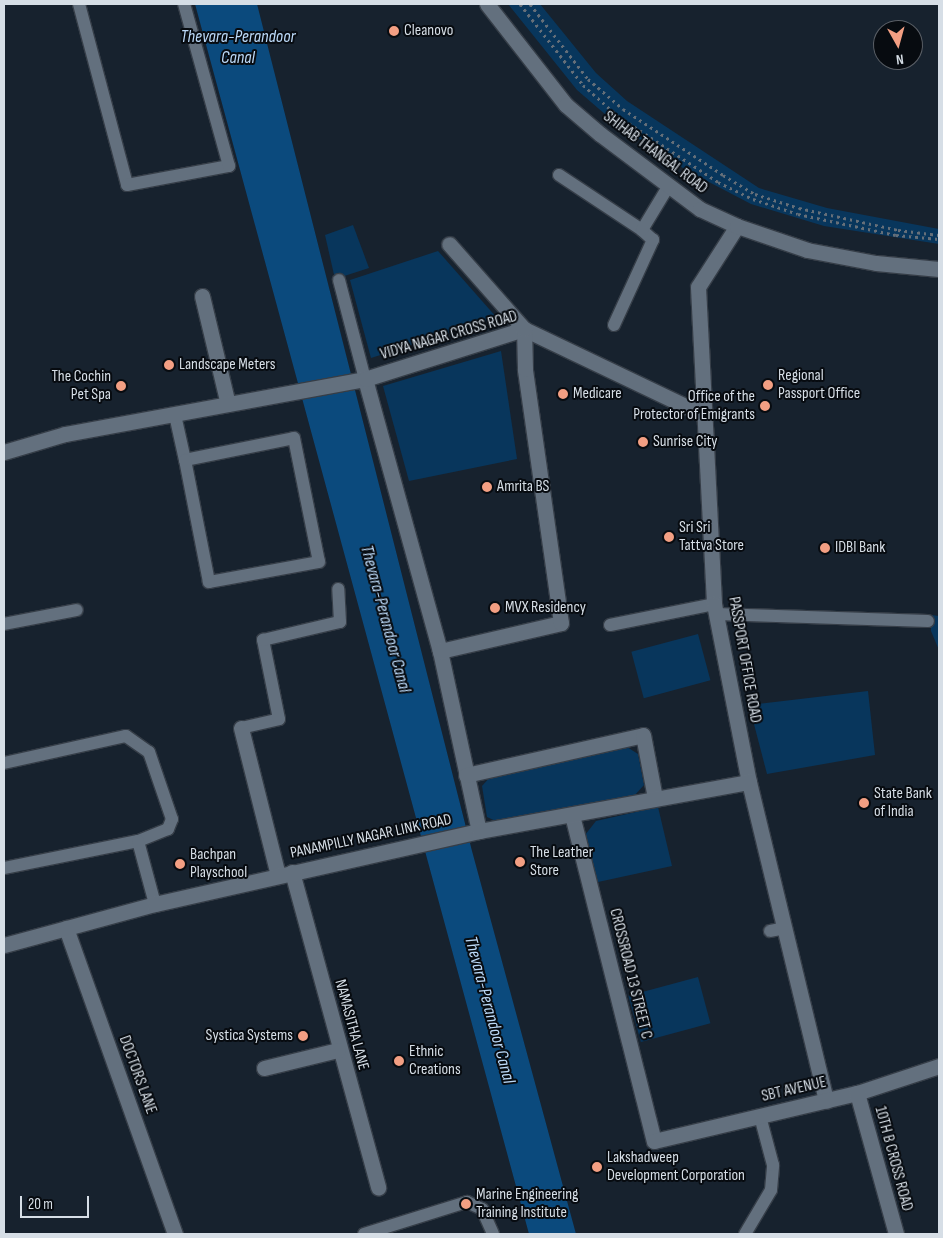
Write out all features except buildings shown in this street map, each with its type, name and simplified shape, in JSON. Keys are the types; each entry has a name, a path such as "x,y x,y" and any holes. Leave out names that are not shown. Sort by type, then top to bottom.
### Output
{"street":[{"name":"SHIHAB THANGAL ROAD","path":"487,4 566,105 668,187 700,209 737,226 807,250 876,263 939,269"},
{"name":"PASSPORT OFFICE ROAD","path":"737,226 698,287 715,609 749,782 786,928 826,1101"},
{"path":"440,650 561,623 525,369 524,329 449,244"},
{"path":"4,452 65,434 228,404 202,296"},
{"name":"VIDYA NAGAR CROSS ROAD","path":"228,404 366,378 524,329 704,415"},
{"path":"366,378 440,650 479,831"},
{"name":"NAMASITHA LANE","path":"241,728 378,1187"},
{"path":"466,775 643,735 655,798"},
{"name":"PANAMPILLY NAGAR LINK ROAD","path":"4,945 155,904 479,831 749,782"},
{"name":"CROSSROAD 13 STREET C","path":"572,815 654,1141"},
{"name":"DOCTORS LANE","path":"66,928 175,1234"},
{"path":"264,1068 338,1050"},
{"name":"SBT AVENUE","path":"654,1141 857,1093 939,1066"},
{"name":"10TH B CROSS ROAD","path":"857,1093 896,1234"}],"lane":[{"path":"82,4 127,185 229,166 184,4"},
{"path":"559,175 642,230 653,240 614,325"},
{"path":"642,230 668,187"},
{"path":"339,280 366,378"},
{"path":"175,414 209,582 319,562 294,438 185,460"},
{"path":"241,728 279,719 263,640 340,622 338,589"},
{"path":"610,625 715,609 928,621"},
{"path":"4,624 77,610"},
{"path":"4,763 126,736 149,752 172,819 168,829 138,841 4,868"},
{"path":"138,841 155,904"},
{"path":"770,931 786,928"},
{"path":"745,1234 771,1190 773,1165 760,1116"},
{"path":"364,1234 467,1202 482,1209 493,1234"}],"path":[{"path":"520,4 583,85 618,116 718,182 753,199 798,214 848,226 939,239"},
{"path":"530,4 588,79 623,109 722,175 755,194 800,208 898,230 939,235"}],"shaded area":[{"path":"508,4 540,4 596,73 627,101 759,188 827,208 939,229 939,244 824,226 751,204 686,170 613,121 577,90"},
{"path":"353,225 369,268 335,279 325,235"},
{"path":"438,251 497,318 371,358 350,280"},
{"path":"501,351 517,459 409,481 383,386"},
{"path":"931,615 939,616 939,650 931,631"},
{"path":"698,634 710,680 644,698 631,652"},
{"path":"868,691 875,755 767,774 749,705"},
{"path":"627,747 638,754 644,785 634,796 498,822 487,817 482,786 491,776"},
{"path":"658,807 672,866 598,882 585,835 596,821"},
{"path":"698,977 710,1023 641,1042 628,996"}],"water":[{"name":"Thevara-Perandoor Canal","path":"195,4 257,4 472,851 576,1234 529,1234"}],"place":[{"name":"Cleanovo","path":"394,31"},
{"name":"Landscape Meters","path":"169,365"},
{"name":"Regional Passport Office","path":"768,385"},
{"name":"The Cochin Pet Spa","path":"121,386"},
{"name":"Medicare","path":"563,394"},
{"name":"Office of the Protector of Emigrants","path":"765,406"},
{"name":"Sunrise City","path":"643,442"},
{"name":"Amrita BS","path":"487,487"},
{"name":"Sri Sri Tattva Store","path":"669,537"},
{"name":"IDBI Bank","path":"825,548"},
{"name":"MVX Residency","path":"495,608"},
{"name":"State Bank of India","path":"864,803"},
{"name":"The Leather Store","path":"520,862"},
{"name":"Bachpan Playschool","path":"180,864"},
{"name":"Systica Systems","path":"303,1036"},
{"name":"Ethnic Creations","path":"399,1061"},
{"name":"Lakshadweep Development Corporation","path":"597,1167"},
{"name":"Marine Engineering Training Institute","path":"466,1204"}]}
